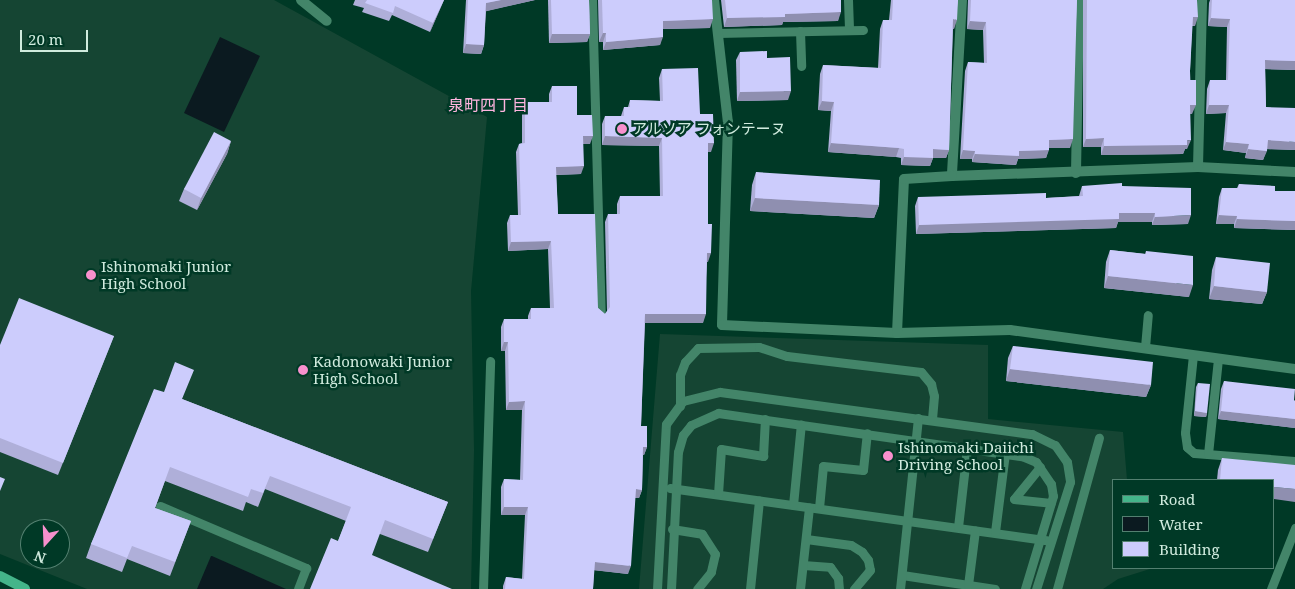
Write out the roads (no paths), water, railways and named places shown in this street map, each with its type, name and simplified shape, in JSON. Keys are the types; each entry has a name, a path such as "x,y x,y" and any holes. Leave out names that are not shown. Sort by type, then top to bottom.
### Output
{"street":[{"path":"300,0 327,21"},
{"path":"714,0 728,122 722,325 897,333 1010,330 1295,369"},
{"path":"952,176 962,0"},
{"path":"1076,173 1079,0"},
{"path":"1198,167 1202,0"},
{"path":"897,333 904,179 1198,167 1295,172"},
{"path":"0,576 25,589"}],"lane":[{"path":"592,0 601,316"},
{"path":"848,0 849,30"},
{"path":"718,33 863,30"},
{"path":"800,31 801,66"},
{"path":"1145,348 1148,315"},
{"path":"680,406 680,375 685,362 698,348 759,347 787,356 921,372 930,384 934,396 932,420"},
{"path":"1193,355 1185,433 1187,447 1194,453 1295,461"},
{"path":"1208,454 1218,359"},
{"path":"483,589 490,361"},
{"path":"657,589 666,424 680,406 698,395 720,392 1032,434 1055,445 1067,462 1070,482 1036,589"},
{"path":"671,589 672,529 678,452 683,434 691,425 718,414 1022,456 1040,467 1051,484 1051,503 1025,589"},
{"path":"900,589 918,418"},
{"path":"718,494 721,450 763,456 765,419"},
{"path":"793,505 801,424"},
{"path":"819,508 823,466 863,470 867,434"},
{"path":"1057,589 1099,438"},
{"path":"958,527 967,448"},
{"path":"995,532 1005,453"},
{"path":"1040,467 1014,499 1051,503"},
{"path":"663,487 1052,540"},
{"path":"750,589 759,500"},
{"path":"160,506 306,568 298,589"},
{"path":"800,589 809,507"},
{"path":"1271,589 1295,528"},
{"path":"672,529 702,534 715,554 711,572 697,589"},
{"path":"968,585 974,530"},
{"path":"806,539 851,545 862,552 868,560 870,570 854,589"},
{"path":"803,565 830,567 838,578 839,589"},
{"path":"902,575 995,589"}],"water":[{"path":"220,37 260,56 224,132 184,113"},
{"path":"212,556 286,589 197,589"}],"place":[{"name":"アルソア フォンテーヌ","path":"622,129"},
{"name":"Ishinomaki Junior High School","path":"91,275"},
{"name":"Kadonowaki Junior High School","path":"303,370"},
{"name":"Ishinomaki Daiichi Driving School","path":"888,456"}],"district":[{"name":"泉町四丁目","path":"488,105"}]}
